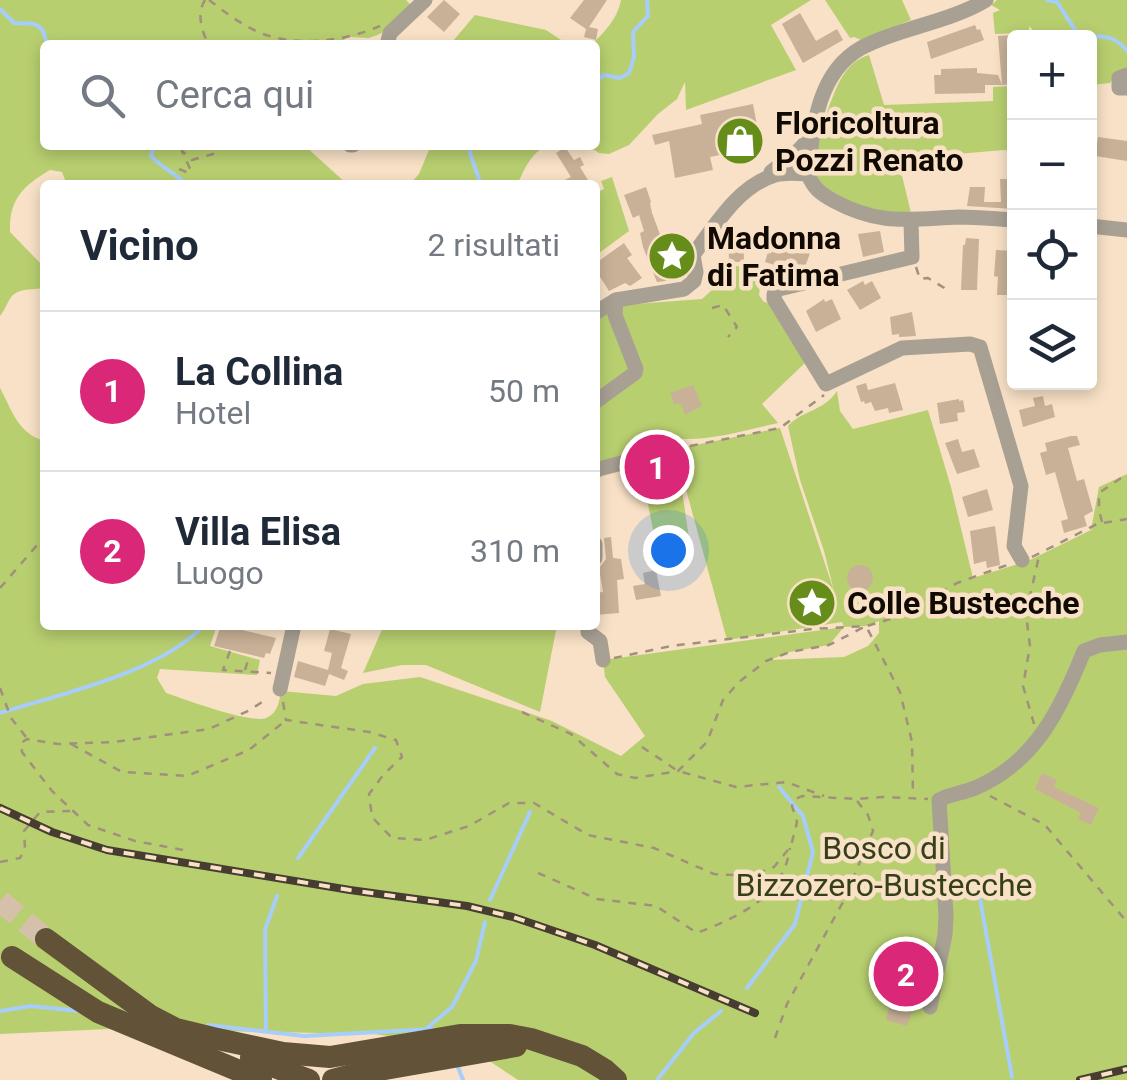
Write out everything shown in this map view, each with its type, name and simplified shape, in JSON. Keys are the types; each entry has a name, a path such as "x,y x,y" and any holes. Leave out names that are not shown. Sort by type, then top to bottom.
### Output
{"highway":[{"path":"46,939 152,1016 309,1080"},
{"path":"12,957 98,1012 262,1080"},
{"path":"176,1028 250,1048 330,1057 460,1035 519,1045 554,1046 582,1056 616,1080"},
{"path":"333,1080 500,1042"}],"street":[{"path":"388,40 390,33 425,0"},
{"path":"986,0 848,57 823,92 812,135 808,174 821,194 878,219 1007,220"},
{"path":"1127,74 1117,83 1119,88 1127,88"},
{"path":"600,310 616,300 684,289 694,281 693,254 732,206 798,152 812,135"},
{"path":"760,181 778,174 808,174"},
{"path":"911,221 912,256 779,289 774,300 826,384 902,348 970,344 980,347 1020,486 1014,546 1030,557"},
{"path":"1097,227 1127,230"},
{"path":"600,398 635,374 636,369 615,315 616,300"},
{"path":"600,469 674,450"},
{"path":"281,682 293,630"},
{"path":"588,630 600,640 603,660"},
{"path":"930,1007 946,914 939,800 975,788 1007,770 1046,732 1084,651 1127,642"}],"path":[{"path":"208,40 200,14 201,5 207,0 238,22 264,34 291,40"},
{"path":"326,40 384,24"},
{"path":"179,169 191,173 182,151 192,160 207,158 215,150"},
{"path":"912,256 920,279 928,278 946,289"},
{"path":"712,308 723,304 738,327 728,337"},
{"path":"674,450 780,428 826,394 826,384"},
{"path":"1102,523 1099,493 1127,474"},
{"path":"522,712 571,734 617,774 636,778 678,772 707,742 723,700 766,661 828,645 866,626 897,617 958,582 1030,557 1102,523 1127,519"},
{"path":"0,588 40,542"},
{"path":"1030,557 1040,559 1026,614 1030,646 1023,686 1037,742"},
{"path":"603,660 671,646 866,626"},
{"path":"538,873 597,900 656,906 697,933 762,900 787,869 797,822 794,800 802,796 856,800 913,797 912,742 900,692 866,626"},
{"path":"230,652 223,670 281,682"},
{"path":"245,672 249,657"},
{"path":"281,682 286,720"},
{"path":"0,688 11,718 28,738 71,744 209,729 250,710 281,682"},
{"path":"71,744 122,772 187,776 249,750 286,720 369,732 396,740 402,756 369,794 372,818 392,838 425,840 469,826 509,804 534,803 588,834 654,848 714,874 750,876 774,867 790,846"},
{"path":"28,738 21,743 22,752 72,811 88,824 135,841 184,850"},
{"path":"642,747 678,772 736,787 786,782 830,798"},
{"path":"975,788 1045,825 1127,922"},
{"path":"775,1038 787,1004 843,902 873,831 868,815 856,800"},
{"path":"0,862 20,858 26,849 24,831 40,812 72,811"}],"green space":[{"path":"0,0 406,0 412,6 391,27 369,38 40,40 40,150 310,150 342,180 65,180 62,172 50,170 19,195 10,221 10,232 40,263 40,288 11,297 0,316"},
{"path":"621,0 811,0 771,25 796,70 686,110 685,82 677,99 629,145 609,154 599,153 594,150 600,150 600,40 596,40"},
{"path":"825,0 902,0 911,20 861,40 850,38"},
{"path":"997,0 1127,0 1127,72 1119,70 1110,83 1097,84 1097,30 1032,30 1029,26 1029,30 995,34 993,13 1000,10 991,5"},
{"path":"475,15 546,30 561,40 454,40"},
{"path":"869,55 884,105 993,101 993,87 1007,86 1007,150 898,159 911,213 864,207 841,199 821,184 815,163 839,81"},
{"path":"429,150 539,150 519,180 414,180"},
{"path":"612,177 629,231 600,252 600,191 604,189 601,181"},
{"path":"726,264 762,271 759,295 773,306 807,361 762,404 778,423 703,438 658,436 633,449 600,478 600,318 622,305 702,299 712,290"},
{"name":"Bosco di Bizzozero-Bustecche","path":"0,388 22,427 40,439 40,630 215,630 210,646 260,660 257,675 160,669 157,678 166,693 233,714 266,718 279,703 281,691 336,696 363,684 420,677 552,721 621,756 645,736 605,677 603,660 844,627 842,622 727,640 675,449 780,428 834,591 788,426 837,391 840,411 853,429 928,410 973,578 1028,561 1091,530 1099,487 1127,474 1127,1080 518,1080 470,1048 374,1034 109,1029 0,1034","holes":["879,621 879,633 868,646 844,657 770,660 829,645 844,627"]},
{"path":"667,477 669,481 680,477 690,545 657,550 643,479"},
{"path":"382,630 556,630 540,712 426,665 402,665 363,673"}],"building":[{"path":"444,0 460,14 444,32 427,17"},
{"path":"584,0 607,0 589,27 598,29 596,40 584,37 586,29 570,18"},
{"path":"800,13 816,41 837,29 843,40 803,63 782,24"},
{"path":"975,25 984,40 931,59 927,42"},
{"path":"1007,35 1007,85 1002,85 998,36"},
{"path":"977,68 977,73 998,75 1002,85 985,85 985,93 935,94 934,75 941,75 941,69"},
{"path":"753,104 761,147 710,157 713,170 675,178 669,141 655,145 652,135 702,124 700,115"},
{"path":"1098,137 1127,141 1127,161 1097,156"},
{"path":"567,150 574,160 580,157 584,165 580,167 588,180 565,180 571,177 556,153"},
{"path":"1000,179 1007,179 1007,209 967,206 970,187 985,187 984,202 1001,202"},
{"path":"646,187 675,276 665,281 657,282 643,247 639,215 633,218 624,195"},
{"path":"728,230 743,230 744,262 729,262"},
{"path":"880,231 884,252 863,257 858,234"},
{"path":"774,232 814,242 805,267 765,262"},
{"path":"966,238 979,239 977,290 961,290"},
{"path":"624,243 632,255 627,258 642,278 630,286 625,283 609,291 600,277 600,260"},
{"path":"996,250 1007,251 1007,295 997,295 998,277 994,276"},
{"path":"863,281 865,285 872,281 881,298 860,310 847,290"},
{"path":"824,299 832,299 841,319 816,332 806,311"},
{"path":"912,312 916,336 892,335 890,317"},
{"path":"866,383 868,390 895,383 903,410 875,411 871,402 861,402 856,386"},
{"path":"693,385 702,406 685,415 670,393"},
{"path":"1043,396 1045,406 1052,404 1055,417 1023,427 1019,410 1035,406 1033,398"},
{"path":"963,400 965,412 957,413 958,421 940,424 937,403"},
{"path":"1077,436 1080,445 1068,448 1077,481 1084,479 1093,511 1084,516 1087,526 1064,533 1061,521 1068,519 1055,472 1046,475 1040,453 1047,451 1045,443"},
{"path":"958,439 962,452 974,449 980,467 957,474 945,443"},
{"path":"987,489 993,510 968,517 962,497"},
{"path":"995,526 1000,565 987,568 986,561 974,564 970,531"},
{"path":"611,537 613,558 621,559 624,579 617,580 619,613 600,615 600,567 606,559 604,538"},
{"path":"860,565 870,568 870,588 860,591 850,588 847,578 850,568"},
{"path":"656,570 661,596 636,600 633,586 645,584 643,573"},
{"path":"219,630 242,630 276,638 270,654 266,653 264,658 214,646"},
{"path":"330,630 351,634 341,668 348,671 344,680 329,674 325,686 294,677 298,661 328,670 332,653 324,651"},
{"path":"1042,773 1057,780 1054,787 1099,808 1091,825 1078,819 1081,813 1035,789"},
{"path":"898,955 921,959 907,1026 886,1020 887,995 890,996"}],"waterway":[{"path":"600,79 604,75 620,78 629,73 634,57 633,32 648,16 647,0"},
{"path":"1047,0 1057,2 1079,36 1112,39 1127,51"},
{"path":"0,9 14,23 41,28 45,40"},
{"path":"153,150 151,156 181,180"},
{"path":"471,150 479,180"},
{"path":"0,713 109,680 163,656 198,630"},
{"path":"298,858 375,748"},
{"path":"747,988 795,924 813,852 803,816 779,787"},
{"path":"490,900 530,812"},
{"path":"979,893 1012,1077"},
{"path":"266,1029 265,930 277,896"},
{"path":"427,1028 452,1007 476,961 485,922"},
{"path":"0,1011 31,1006 79,1011"},
{"path":"657,1080 694,1033 721,1011"},
{"path":"208,1025 304,1036 433,1029"},
{"path":"458,1067 463,1080"}],"tunnel":[{"path":"0,901 46,939"}],"railway":[{"path":"0,808 52,832 107,850 467,906 513,917 595,945 755,1013"},
{"path":"1080,1080 1127,1069"}],"place":[{"name":"Floricoltura Pozzi Renato","path":"740,141"},
{"name":"Madonna di Fatima","path":"672,256"},
{"name":"La Collina","path":"657,467"},
{"name":"Colle Bustecche","path":"812,603"},
{"name":"Villa Elisa","path":"906,974"}]}
